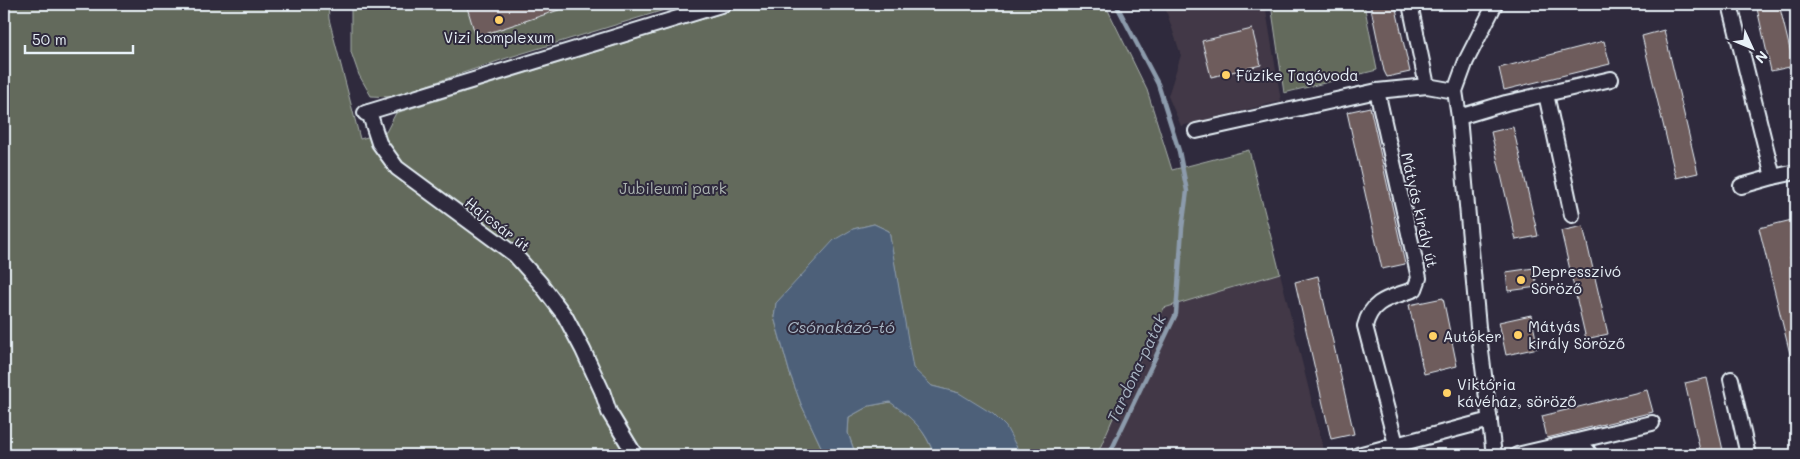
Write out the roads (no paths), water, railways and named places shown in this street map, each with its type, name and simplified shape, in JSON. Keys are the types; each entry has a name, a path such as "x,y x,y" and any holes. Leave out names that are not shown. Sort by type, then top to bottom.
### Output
{"street":[{"name":"Hajcsár út","path":"635,455 609,412 590,366 565,316 540,282 515,255 397,168 379,143 367,112 724,4"},
{"path":"1410,4 1427,86"},
{"path":"1494,4 1466,61 1455,91 1478,327 1494,455"},
{"path":"1730,4 1773,177"},
{"path":"1459,117 1506,103 1611,79"},
{"path":"1196,131 1377,91 1427,86 1455,91"},
{"name":"Mátyás király út","path":"1377,91 1419,278 1415,288 1377,304 1368,315 1365,326 1396,444"},
{"path":"1546,94 1572,215"},
{"path":"1741,186 1796,172"},
{"path":"1731,379 1748,455"},
{"path":"1358,455 1490,420"},
{"path":"1517,455 1652,423"},
{"path":"1573,442 1580,444 1590,455"}],"water":[{"name":"Csónakázó-tó","path":"874,224 889,231 913,368 932,386 959,393 993,414 1006,427 1021,455 934,455 922,431 890,402 869,406 849,417 848,433 854,455 825,455 801,404 790,374 774,317 776,303 834,240 853,229"}],"waterway":[{"name":"Tardona-patak","path":"1109,455 1176,314 1182,228 1187,191 1179,151 1158,84 1116,4"}],"place":[{"name":"Vizi komplexum","path":"499,20"},
{"name":"Fűzike Tagóvoda","path":"1226,75"},
{"name":"Depresszivó Söröző","path":"1521,280"},
{"name":"Mátyás király Söröző","path":"1518,335"},
{"name":"Autóker","path":"1433,336"},
{"name":"Viktória kávéház, söröző","path":"1447,393"}],"park label":[{"name":"Jubileumi park","path":"673,188"}]}
